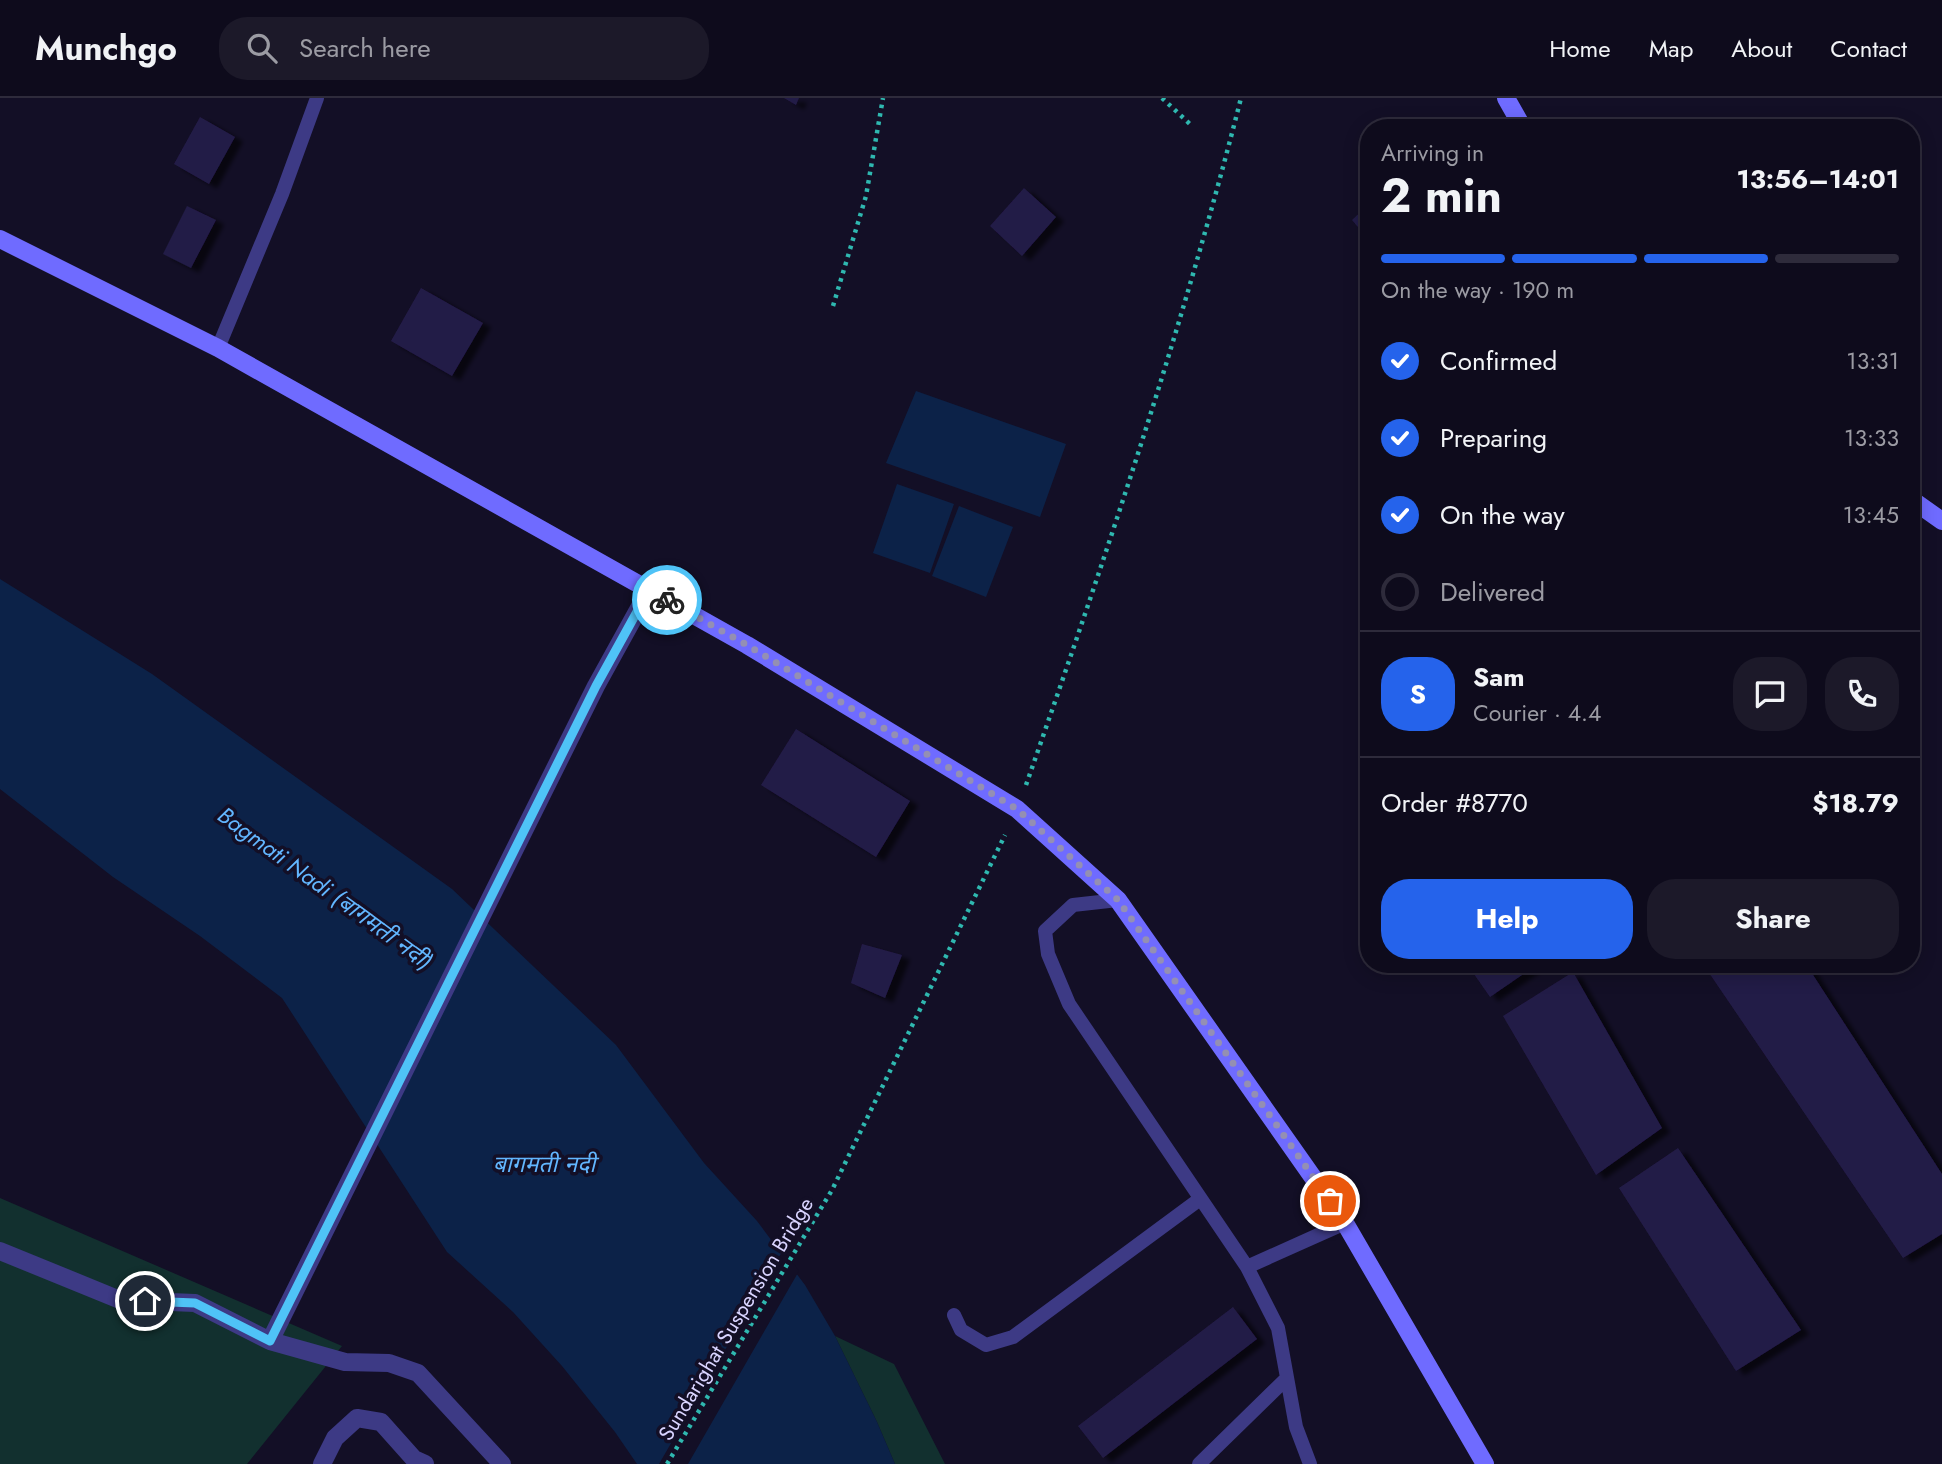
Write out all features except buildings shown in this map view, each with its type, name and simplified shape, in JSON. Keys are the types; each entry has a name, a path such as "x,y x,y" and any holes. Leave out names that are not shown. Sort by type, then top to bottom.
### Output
{"main road":[{"path":"1506,98 1518,119"},
{"path":"0,239 218,348 747,645 1017,809 1118,900 1345,1223 1485,1464"},
{"path":"1920,505 1942,521"}],"street":[{"path":"270,1341 596,686 649,590"},
{"path":"0,1251 120,1300 195,1303 270,1341 345,1362 389,1363 418,1373 495,1462"},
{"path":"323,1464 335,1438 357,1418 381,1422 414,1460 425,1464"}],"lane":[{"path":"218,348 282,194 317,98"},
{"path":"1118,900 1073,905 1045,932 1048,954 1069,1004 1247,1267 1278,1328 1296,1427 1310,1464"},
{"path":"954,1315 961,1331 986,1345 1013,1337 1200,1199"},
{"path":"1247,1267 1345,1223"},
{"path":"1199,1464 1287,1378"}],"path":[{"path":"833,306 866,196 883,98"},
{"path":"1161,98 1191,125"},
{"name":"Sundarighat Suspension Bridge","path":"667,1464 832,1190 1017,809 1106,555 1220,182 1241,98"}],"green space":[{"path":"0,1198 342,1346 247,1464 0,1464"},
{"path":"835,1336 894,1364 945,1464 895,1464"}],"water":[{"path":"916,391 1066,444 1040,517 886,463"},
{"path":"897,484 954,504 930,573 873,553"},
{"path":"959,506 1013,527 986,597 932,576"},
{"name":"बागमती नदी","path":"0,579 152,674 452,889 616,1045 704,1163 757,1221 805,1285 835,1336 895,1464 637,1464 562,1366 513,1312 447,1252 282,998 200,936 113,877 0,789"}],"pier":[{"path":"783,1250 799,1271 688,1464 659,1464"}],"way so far":[{"path":"667,600 747,645 1017,809 1118,900 1330,1201"}],"route":[{"path":"145,1301 195,1303 270,1341 596,686 649,590 667,600"}],"water label":[{"name":"Bagmati Nadi (बागमती नदी)","path":"325,888"}]}
